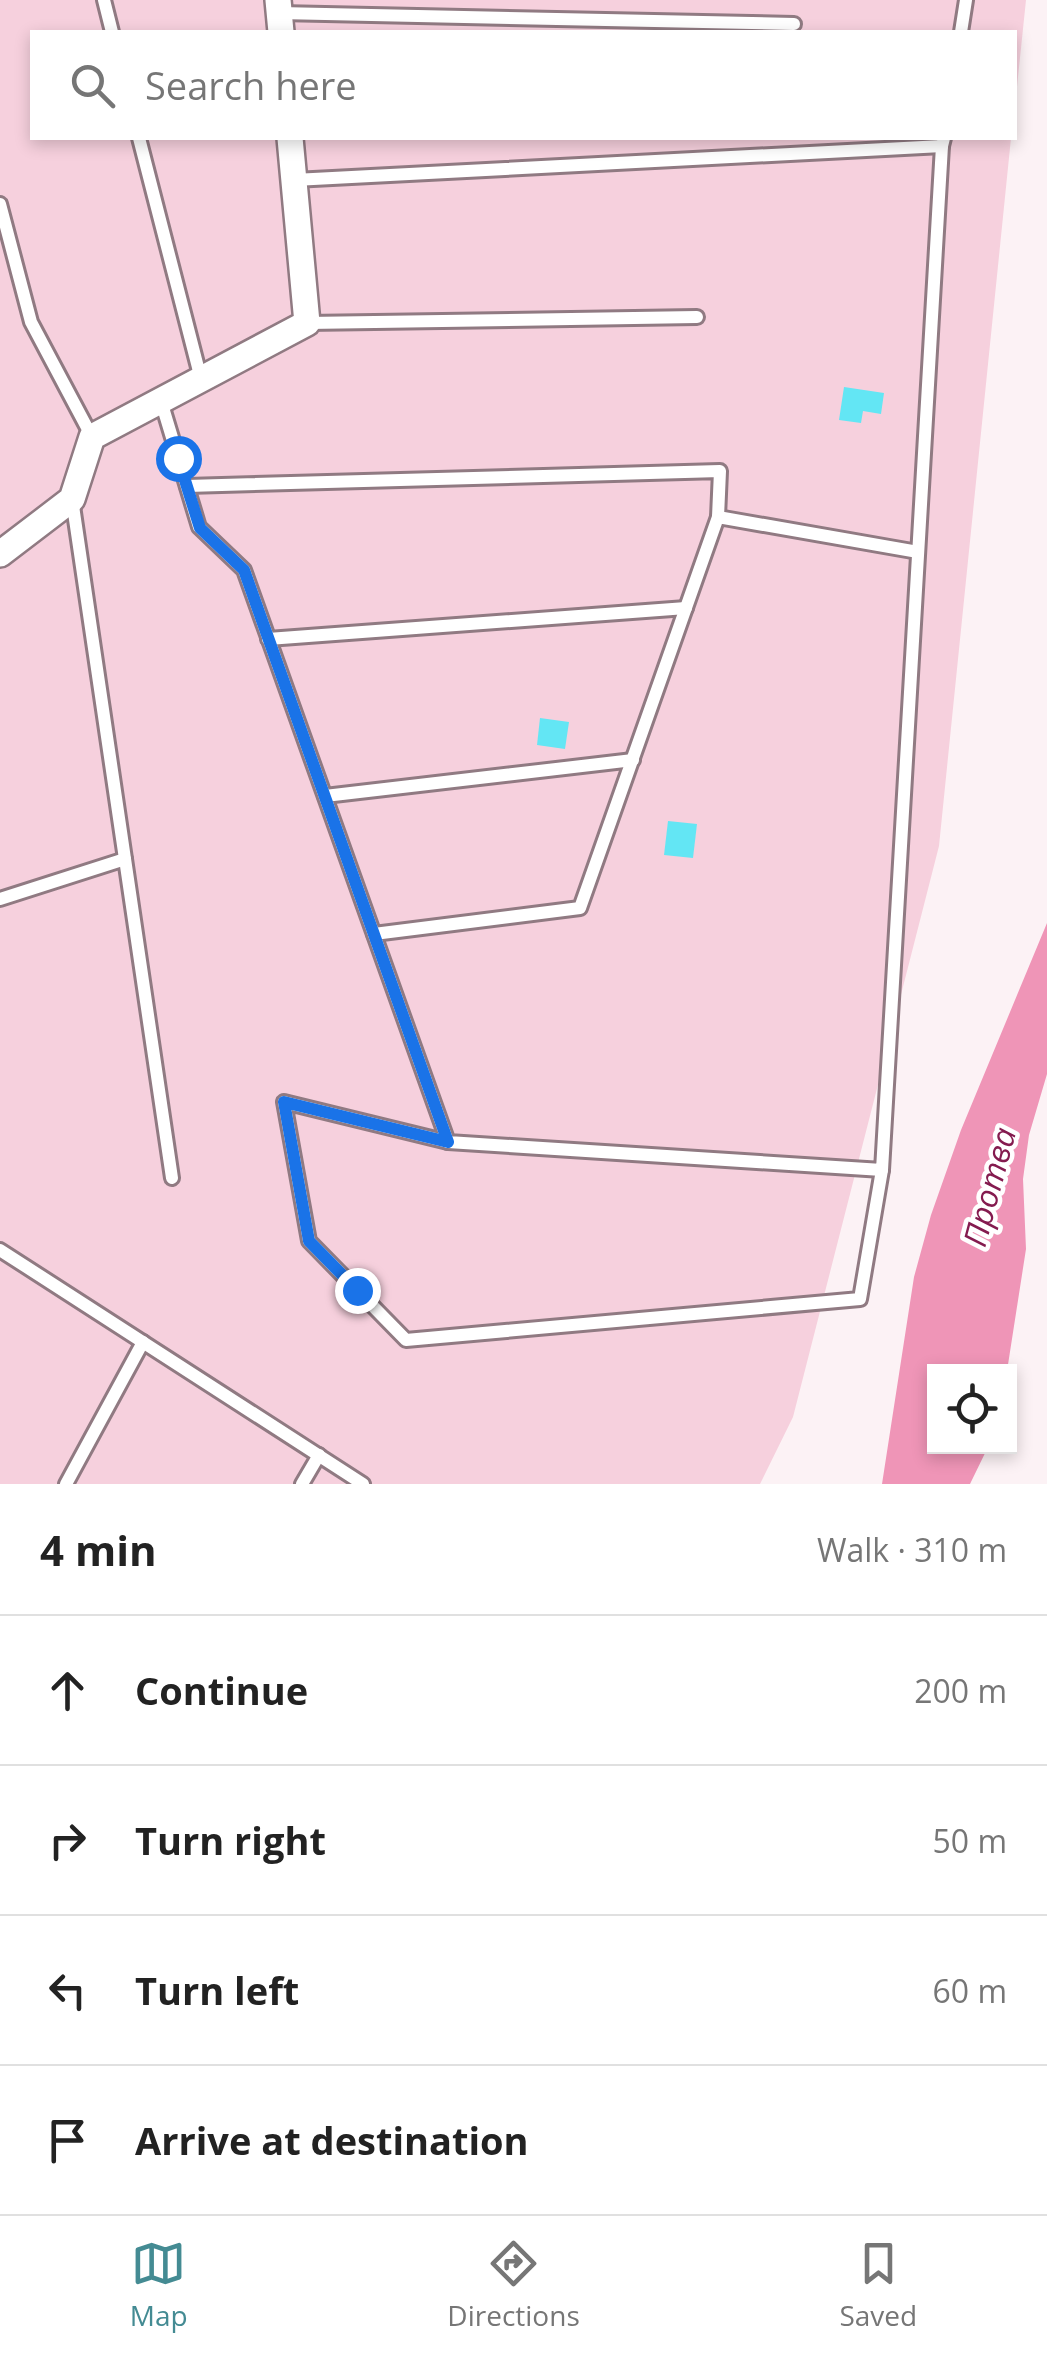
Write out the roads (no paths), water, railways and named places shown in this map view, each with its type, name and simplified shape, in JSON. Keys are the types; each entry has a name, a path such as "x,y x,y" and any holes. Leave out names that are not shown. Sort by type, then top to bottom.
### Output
{"street":[{"path":"0,554 72,498 92,438 306,323 290,140"}],"lane":[{"path":"104,0 112,30"},
{"path":"961,30 966,0"},
{"path":"279,15 794,24"},
{"path":"140,140 201,379"},
{"path":"294,180 943,142 882,1170 860,1299 406,1340 309,1241 284,1102 448,1142 882,1170"},
{"path":"0,204 31,322 92,438"},
{"path":"306,323 698,318"},
{"path":"161,401 200,528 244,570 448,1142"},
{"path":"187,486 720,471 718,517 580,908 374,934"},
{"path":"72,498 172,1178"},
{"path":"718,517 918,552"},
{"path":"268,639 686,608"},
{"path":"325,796 632,760"},
{"path":"0,898 125,859"},
{"path":"0,1250 364,1484"},
{"path":"66,1484 143,1342"},
{"path":"302,1484 319,1455"}],"water":[{"name":"Протва","path":"1047,923 1047,1074 1029,1135 1023,1179 1026,1249 1008,1364 927,1364 927,1454 985,1454 970,1484 882,1484 914,1277 961,1130"}]}
